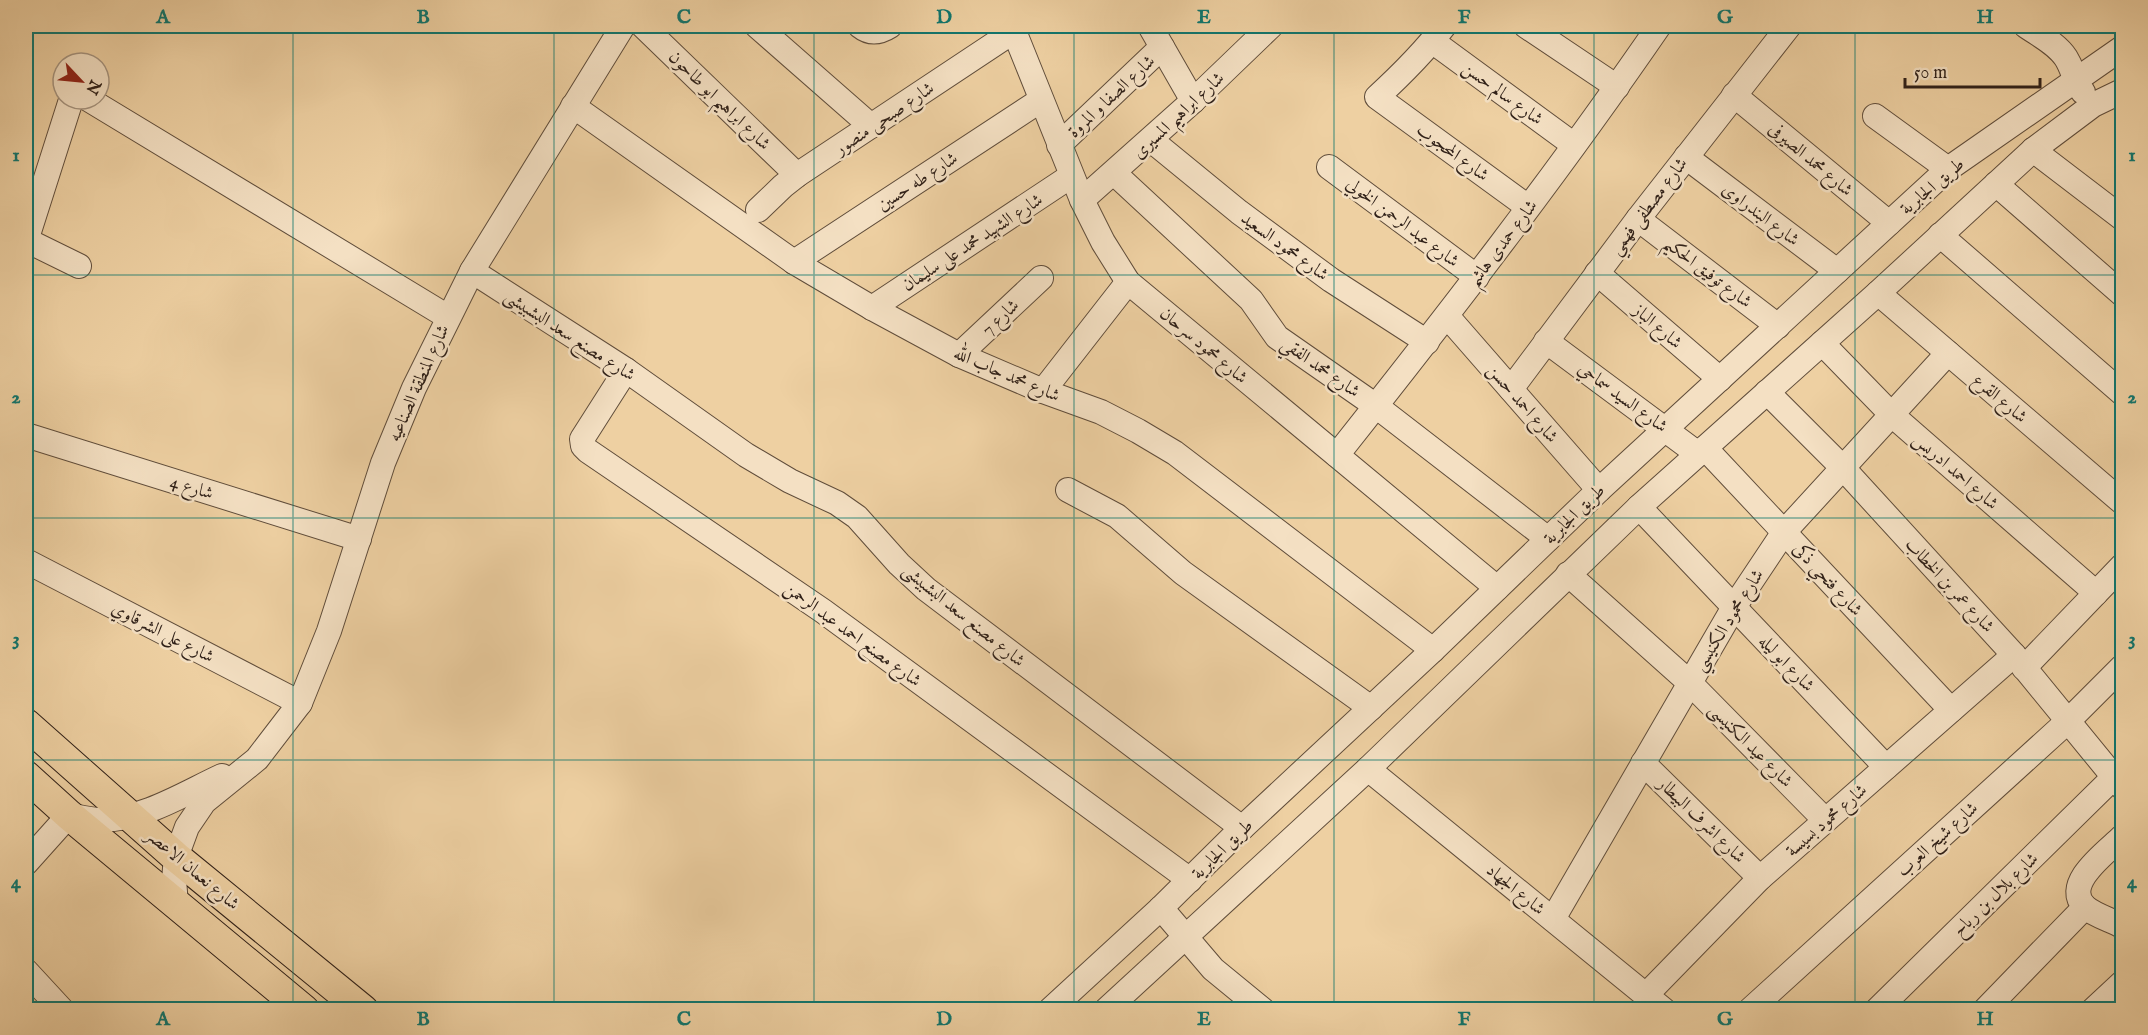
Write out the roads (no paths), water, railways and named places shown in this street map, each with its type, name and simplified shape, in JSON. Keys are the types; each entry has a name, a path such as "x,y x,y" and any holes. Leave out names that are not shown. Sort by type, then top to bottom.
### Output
{"main road":[{"name":"شارع نعمان الاعصر","path":"26,724 130,817 363,1010"},
{"name":"شارع نعمان الاعصر","path":"26,776 69,815 304,1010"}],"street":[{"name":"شارع المنطقة الصناعيه","path":"176,904 174,880 176,856 187,828 204,802 257,759 300,703 329,631 383,463 414,388 472,271 623,26"},
{"name":"شارع ابراهيم ابو طاحون","path":"643,26 797,175"},
{"path":"757,26 871,126"},
{"path":"860,26 865,30 876,32 890,26"},
{"path":"1150,26 1193,101"},
{"path":"1526,26 1617,87"},
{"name":"شارع مصطفى فهمي","path":"1511,389 1638,219 1789,26"},
{"path":"2026,26 2055,46 2065,56 2085,94 2122,72"},
{"name":"شارع صبحى منصور","path":"758,210 797,175 1013,28"},
{"name":"شارع محمود سرحان","path":"1013,28 1082,201 1103,242 1128,282 1497,588"},
{"name":"شارع حمدى هاشم","path":"1337,455 1477,277 1617,87 1651,28"},
{"name":"شارع ابراهيم المسيرى","path":"1082,201 1193,101 1260,30"},
{"name":"شارع المحجوب","path":"1438,33 1401,75 1377,97 1528,207"},
{"name":"شارع سالم حسن","path":"1438,33 1574,145"},
{"name":"شارع الصفا و المروة","path":"1059,145 1162,47"},
{"name":"طريق الجابرية","path":"1117,1006 1185,937 1368,769 1639,507 1878,293 2033,150 2085,94 2122,48"},
{"name":"طريق الجابرية","path":"1050,1010 1161,908 1242,828 1433,650 1599,490 1948,169 2085,94 2122,91"},
{"name":"شارع محمد الصيرفى","path":"1734,95 1889,223"},
{"name":"شارع طه حسين","path":"794,262 1041,100"},
{"name":"شارع محمد جاب الله","path":"573,106 794,262 872,308 959,355 1043,392 1101,412 1175,453 1433,650"},
{"path":"74,111 26,239 79,266"},
{"path":"97,111 448,317"},
{"path":"1875,116 1948,169"},
{"name":"شارع محمود السعيد","path":"1151,140 1239,212 1331,280 1427,342"},
{"path":"2033,150 2122,218"},
{"name":"شارع البندراوى","path":"1686,157 1837,271"},
{"name":"شارع عبد الرحمن الخولي","path":"1329,167 1477,277"},
{"name":"شارع محمد الفقي","path":"1114,173 1251,300 1277,337 1376,406 1548,540"},
{"name":"شارع الشهيد محمد على سليمان","path":"872,308 1071,176"},
{"path":"1996,184 2122,294"},
{"name":"شارع توفيق الحكيم","path":"1638,219 1778,326"},
{"path":"1940,235 2122,393"},
{"name":"شارع مصنع سعد البشبيشى","path":"472,271 626,370 746,455 790,481 837,502 857,517 899,564 926,589 1242,828"},
{"name":"شارع الباز","path":"1597,273 1720,379"},
{"name":"شارع 7","path":"959,355 1041,278"},
{"path":"1043,392 1128,282"},
{"name":"شارع القرع","path":"1878,293 2122,502"},
{"name":"شارع احمد حسن","path":"1447,316 1599,490"},
{"name":"شارع السيد سماحي","path":"1546,341 1666,429 1701,451"},
{"name":"شارع احمد ادريس","path":"1822,343 1892,415 2096,593"},
{"name":"شارع محمود الكنيسي","path":"1553,919 1734,607 1784,532 1948,353"},
{"name":"شارع مصنع احمد عبد الرحمن","path":"626,370 582,439 583,446 588,451 823,611 1190,880"},
{"name":"شارع عمر بن الخطاب","path":"1767,392 1843,468 2019,661 2068,721 2117,775"},
{"name":"شارع 4","path":"26,435 359,539"},
{"name":"شارع فتحي ذكى","path":"1701,451 1784,532 1951,710"},
{"path":"1068,490 1117,516 1183,573 1371,708"},
{"name":"شارع ابو ليله","path":"1639,507 1886,767"},
{"name":"شارع على الشرقاوي","path":"26,561 300,703"},
{"name":"شارع محمود بسيسة","path":"1655,1002 1760,878 1951,710 2019,661 2096,593 2122,566"},
{"name":"شارع عيد الكنيسى","path":"1568,574 1690,683 1825,820"},
{"name":"شارع شيخ العرب","path":"1750,1010 2068,721 2122,667"},
{"name":"شارع المنطقة الصناعيه","path":"69,815 99,820 130,817 153,810 257,759"},
{"name":"شارع اشرف البيطار","path":"1643,763 1760,878"},
{"name":"شارع الجهاد","path":"1368,769 1655,1002"},
{"name":"شارع بلال بن رباح","path":"1877,1010 2117,775"},
{"path":"26,863 69,815"},
{"path":"2122,837 2085,873 2078,891 2085,907 2122,926"},
{"path":"1985,1010 2085,907"},
{"path":"1161,908 1213,969 1263,1010"},
{"path":"26,971 59,1008"},
{"path":"2093,1010 2122,982"}]}
